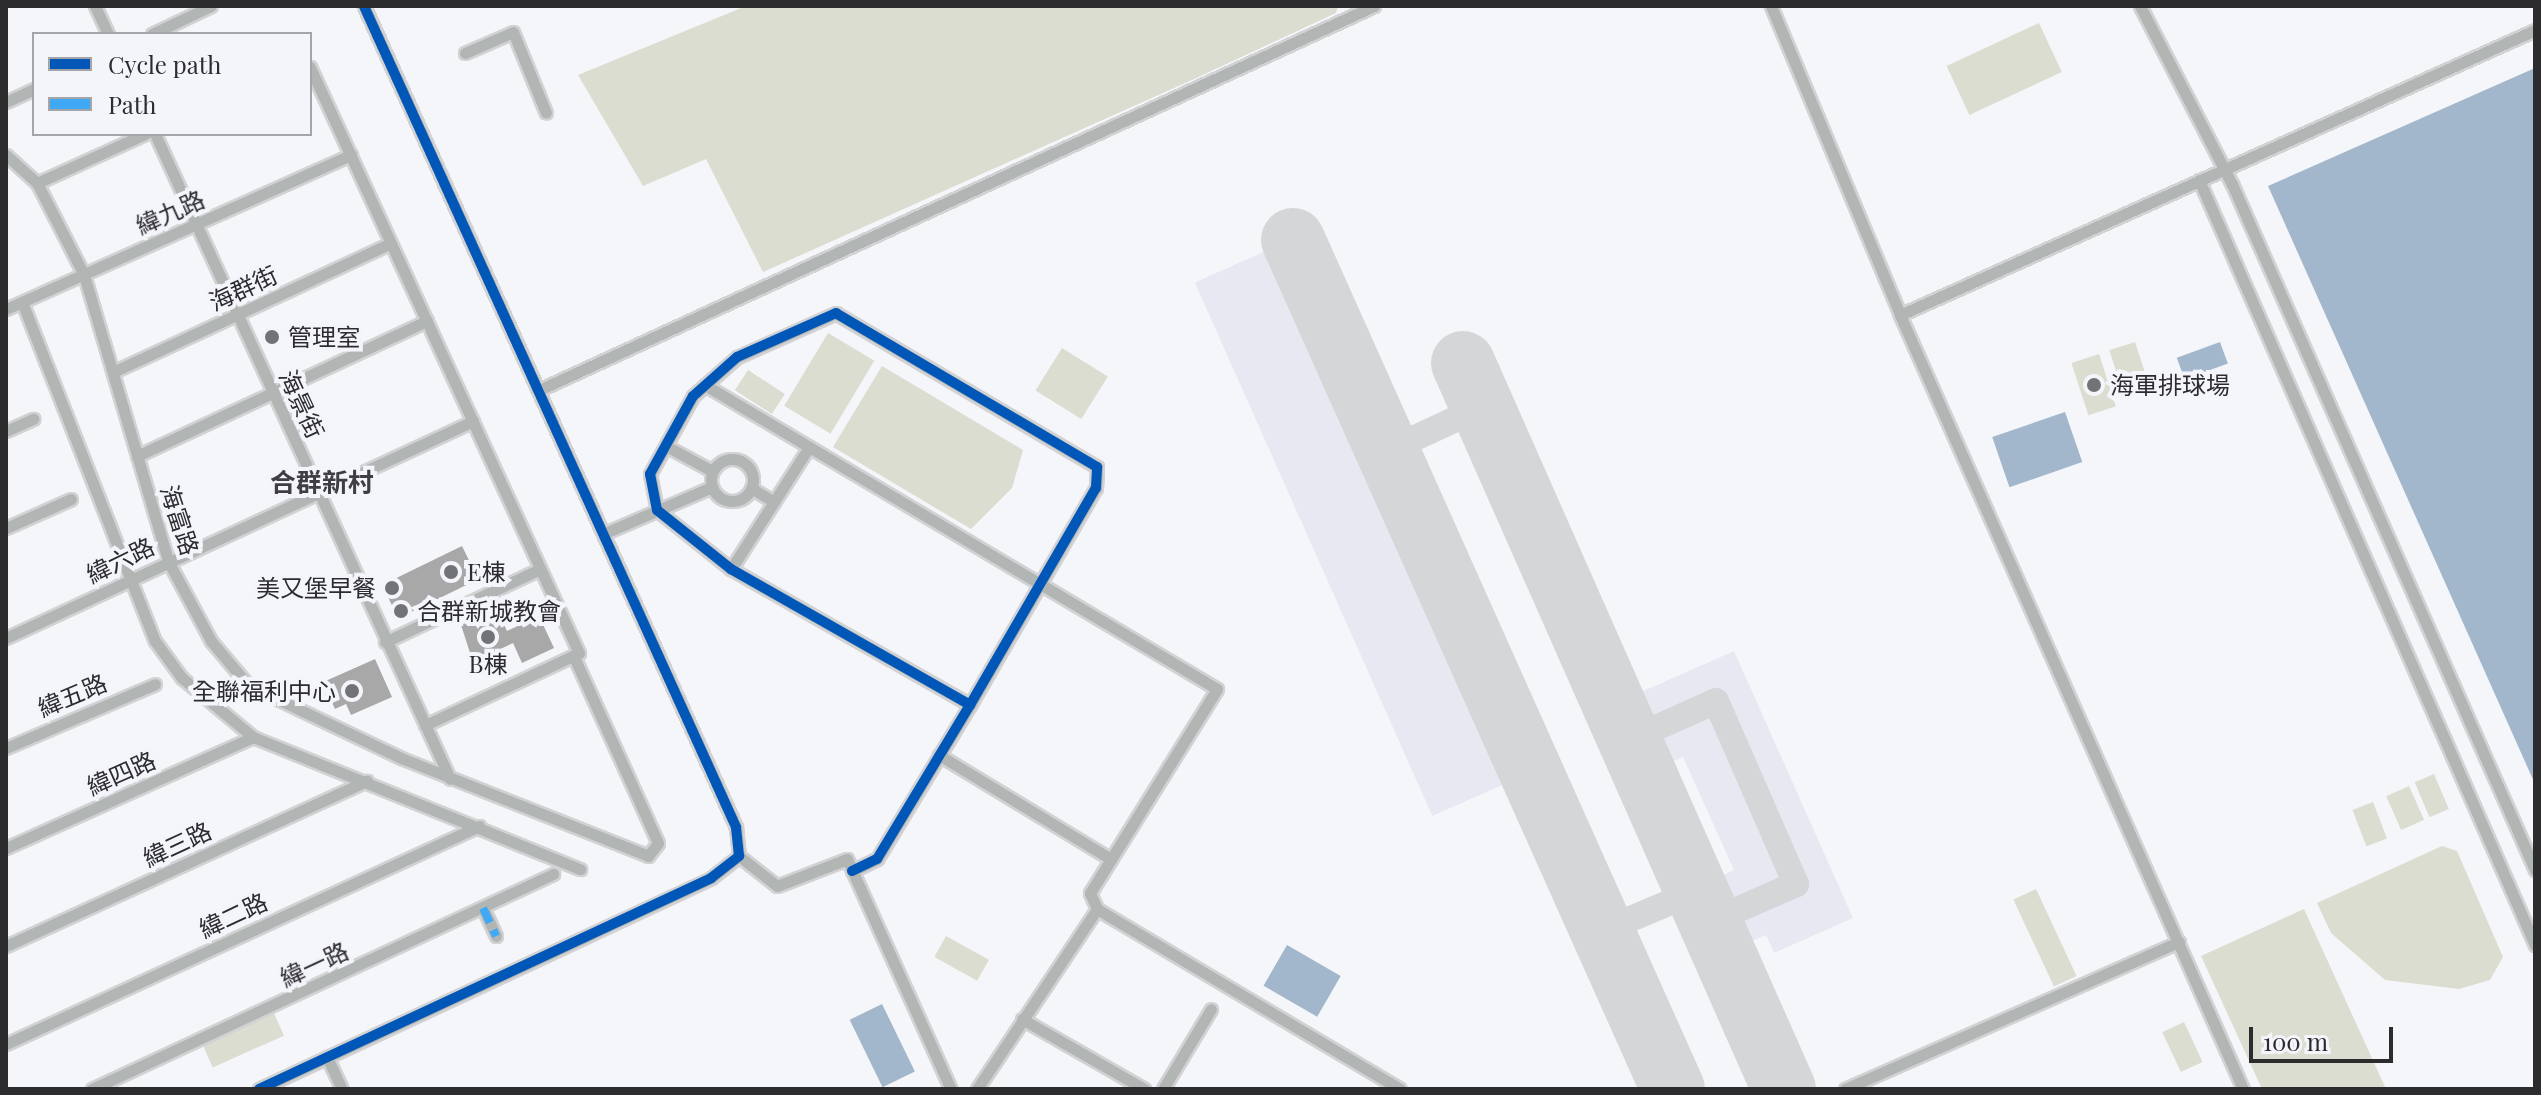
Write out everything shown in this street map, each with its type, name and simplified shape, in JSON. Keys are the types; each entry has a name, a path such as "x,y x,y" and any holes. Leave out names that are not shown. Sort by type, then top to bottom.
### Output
{"street":[{"path":"95,6 107,32"},
{"path":"156,32 211,6"},
{"path":"364,6 736,827 739,856 777,886 847,859 951,1089"},
{"path":"539,390 1374,6"},
{"path":"1771,6 1900,315 2243,1089"},
{"path":"2140,6 2223,168 2535,870"},
{"path":"1900,315 2535,30"},
{"path":"465,53 513,32 546,113"},
{"path":"312,71 576,654 425,725"},
{"path":"6,102 32,90"},
{"path":"37,183 141,136"},
{"name":"海景街","path":"156,136 450,779"},
{"name":"海富路","path":"6,155 37,183 84,275 168,561 211,641 261,695 450,779 648,856 656,850 654,833 576,654"},
{"name":"緯九路","path":"6,309 351,155"},
{"path":"2199,180 2535,945"},
{"name":"海群街","path":"113,372 391,243"},
{"path":"22,302 130,581 173,667 253,737 580,869"},
{"path":"852,871 877,859 970,705 1096,488 1097,467 836,313 737,357 693,396 668,447 650,474 657,510 731,569 970,705"},
{"path":"137,456 427,321"},
{"path":"705,385 1217,689 1090,893 1097,909 1400,1089"},
{"path":"6,431 33,419"},
{"name":"緯六路","path":"6,638 318,490 473,421"},
{"path":"668,447 712,471"},
{"path":"731,569 809,447"},
{"path":"712,471 728,459 741,461 750,469 751,488"},
{"path":"712,471 712,487 727,501 751,488"},
{"path":"605,533 712,487"},
{"path":"751,488 774,502"},
{"path":"6,528 71,499"},
{"path":"385,642 540,569"},
{"name":"緯五路","path":"6,748 155,684"},
{"name":"緯四路","path":"6,848 253,737"},
{"path":"939,755 1111,859"},
{"name":"緯三路","path":"6,946 367,781"},
{"name":"緯二路","path":"6,1044 479,826"},
{"path":"259,1089 711,878 739,856"},
{"name":"緯一路","path":"92,1089 553,874"},
{"path":"483,908 496,936"},
{"path":"977,1089 1097,909"},
{"path":"1845,1089 2179,942"},
{"path":"1163,1089 1211,1009"},
{"path":"1022,1019 1144,1089"},
{"path":"327,1057 342,1089"}],"shaded area":[{"path":"746,6 1338,6 1336,13 1192,80 763,272 706,159 643,186 578,75"},
{"path":"2039,23 2062,72 1969,115 1947,66"},
{"path":"1288,241 1526,775 1432,816 1195,282"},
{"path":"828,333 874,361 831,434 784,406"},
{"path":"2135,342 2149,386 2124,394 2109,350"},
{"path":"1062,348 1108,377 1081,419 1036,390"},
{"name":"海軍排球場","path":"2099,354 2116,406 2088,415 2071,363"},
{"path":"882,366 1023,450 1012,488 971,529 833,447"},
{"path":"748,370 785,394 772,414 735,390"},
{"path":"1734,651 1853,918 1774,953 1766,935 1724,953 1695,888 1734,870 1683,757 1644,774 1614,704"},
{"path":"2434,774 2449,809 2430,817 2415,782"},
{"path":"2409,786 2424,820 2401,830 2386,796"},
{"path":"2373,802 2387,838 2366,846 2352,810"},
{"path":"2442,846 2457,851 2503,957 2490,980 2459,989 2385,980 2331,933 2317,903"},
{"path":"2036,889 2077,976 2054,987 2013,900"},
{"path":"2304,909 2386,1089 2262,1089 2201,956"},
{"path":"946,936 989,960 977,981 934,957"},
{"path":"273,1011 284,1036 213,1067 202,1043"},
{"path":"2184,1022 2203,1062 2181,1072 2162,1032"}],"water":[{"path":"2535,68 2535,784 2268,186"},
{"path":"2220,342 2228,364 2185,379 2177,358"},
{"path":"2065,412 2082,462 2009,487 1992,437"},
{"path":"1287,945 1341,976 1317,1017 1264,986"},
{"path":"882,1004 915,1071 883,1087 850,1020"}],"building":[{"path":"462,546 478,579 398,618 382,585"},
{"path":"497,609 507,631 539,616 554,648 522,663 513,643 473,662 461,625"},
{"name":"全聯福利中心","path":"375,659 392,697 351,715 346,704 335,709 329,696 318,700 312,687"}],"taxiway":[{"path":"1387,451 1482,407"},
{"path":"1629,740 1716,701 1796,884 1710,922"},
{"path":"1602,931 1697,891"}],"runway":[{"path":"1293,240 1673,1089"},
{"path":"1463,363 1784,1089"}],"marked path":[{"path":"483,908 496,936"}],"cycle path":[{"path":"259,1089 711,878 739,856 736,827 364,6"},
{"path":"852,871 877,859 970,705 1096,488 1097,467 836,313 737,357 693,396 650,474 657,510 731,569 970,705"}],"place":[{"name":"管理室","path":"272,337"},
{"name":"海軍排球場","path":"2094,385"},
{"name":"E棟","path":"451,572"},
{"name":"美又堡早餐","path":"392,588"},
{"name":"合群新城教會","path":"401,611"},
{"name":"B棟","path":"488,637"},
{"name":"全聯福利中心","path":"352,691"}],"district":[{"name":"合群新村","path":"322,482"}]}
